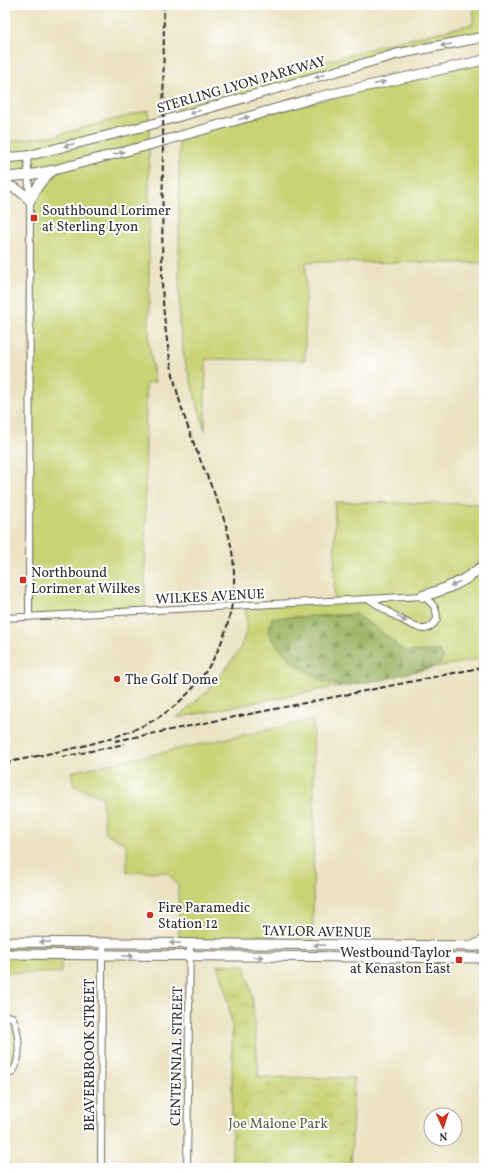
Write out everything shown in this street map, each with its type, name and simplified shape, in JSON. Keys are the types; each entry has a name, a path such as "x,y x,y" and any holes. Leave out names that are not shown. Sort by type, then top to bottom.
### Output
{"main road":[{"name":"STERLING LYON PARKWAY","path":"5,158 28,156 150,125 397,54 484,37"},
{"path":"5,177 30,175 54,170 149,145 314,98 484,60"},
{"path":"5,184 16,188 30,201 35,190 45,176 54,170"},
{"path":"423,596 449,588 474,574 484,565"},
{"path":"479,946 484,941"},
{"name":"TAYLOR AVENUE","path":"5,942 479,946"},
{"name":"TAYLOR AVENUE","path":"5,954 483,959"}],"street":[{"path":"28,156 30,175 29,617"},
{"path":"369,599 418,628 423,629 432,626 437,619 437,614 433,605 423,596"},
{"name":"WILKES AVENUE","path":"5,618 423,596"},
{"name":"BEAVERBROOK STREET","path":"100,1168 102,955 104,943"},
{"name":"CENTENNIAL STREET","path":"187,1168 190,944"},
{"path":"5,1016 12,1017 18,1032 17,1062 10,1075 5,1076"},
{"path":"5,1164 12,1168"}],"green space":[{"path":"474,5 484,5 484,37 397,54 179,117 178,104 376,47 473,24"},
{"path":"484,60 484,263 306,262 305,360 206,359 205,431 184,358 179,321 179,136"},
{"path":"149,110 149,343 155,382 146,383 145,611 29,617 30,201 15,194 5,192 5,184 30,200 45,176 5,177 5,142 57,135"},
{"path":"335,502 484,504 484,658 176,718 207,692 239,651 246,632 246,606 370,600 334,600"},
{"path":"356,614 378,629 404,651 439,651 443,658 440,664 386,679 343,686 324,682 292,662 271,638 268,631 272,618"},
{"path":"313,720 313,945 179,943 178,885 167,872 127,872 127,845 105,833 102,797 74,786 71,772"},
{"path":"5,945 97,948 96,951 5,951"},
{"path":"5,954 61,955 61,973 5,973"},
{"name":"Joe Malone Park","path":"218,965 245,965 252,994 259,1077 354,1078 351,1168 232,1168 232,1026 226,990"},
{"path":"5,1019 12,1024 15,1035 14,1062 10,1070 5,1073"}],"railway":[{"path":"37,756 83,746 132,731 159,717 180,702 197,683 211,662 222,640 230,616 234,591 234,566 230,541 217,500 195,446 178,396 167,340 162,283 164,5"},
{"path":"115,741 484,667"},
{"path":"62,757 125,744"},
{"path":"5,763 42,755"}],"place":[{"name":"Southbound Lorimer at Sterling Lyon","path":"34,218"},
{"name":"Northbound Lorimer at Wilkes","path":"23,580"},
{"name":"The Golf Dome","path":"117,679"},
{"name":"Fire Paramedic Station 12","path":"150,915"},
{"name":"Westbound Taylor at Kenaston East","path":"459,960"}]}
